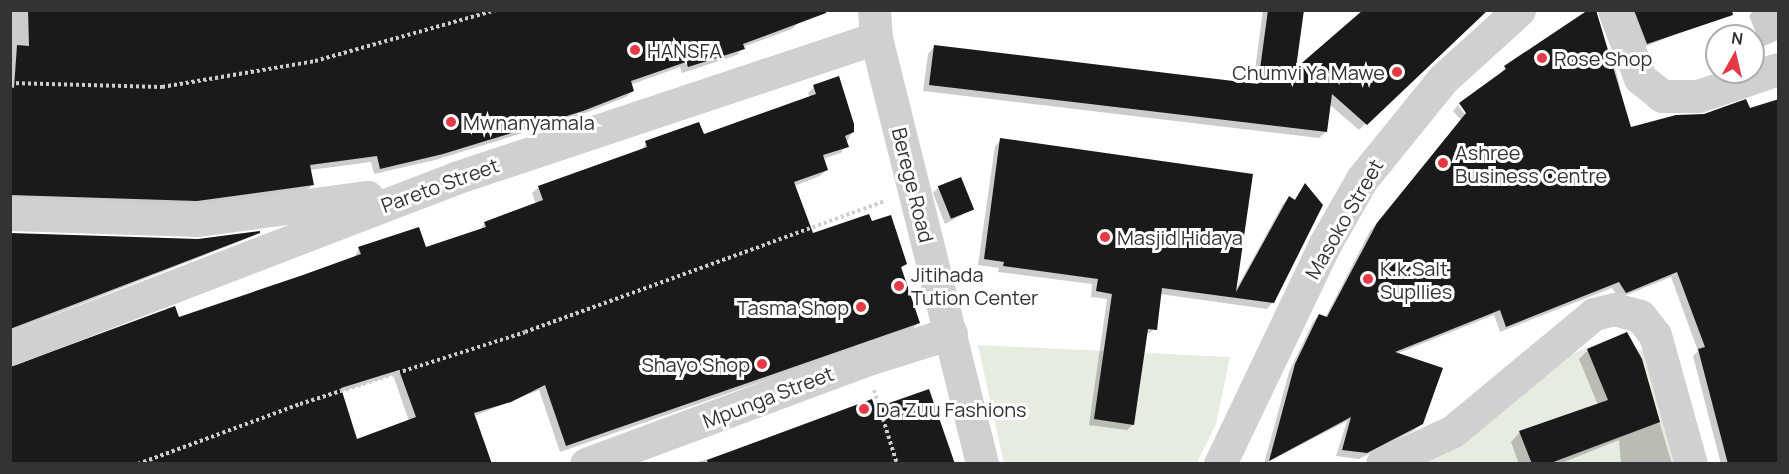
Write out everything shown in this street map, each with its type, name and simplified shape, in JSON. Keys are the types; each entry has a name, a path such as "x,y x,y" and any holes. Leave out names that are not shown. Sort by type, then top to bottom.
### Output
{"street":[{"name":"Masoko Street","path":"1220,464 1326,242 1362,179 1443,79 1519,10"},
{"path":"1614,10 1640,78 1662,96 1698,96 1779,69"},
{"name":"Pareto Street","path":"10,349 455,178 875,24"},
{"name":"Berege Road","path":"875,24 982,464"},
{"path":"10,214 198,219 351,201 455,178"},
{"path":"1382,464 1453,431 1594,314 1614,309 1640,316 1655,335 1691,464"},
{"name":"Mpunga Street","path":"586,464 865,360 951,333"}],"path":[{"path":"10,83 162,87 315,61 498,10"},
{"path":"138,464 300,404 525,332 785,234 914,191"},
{"path":"865,360 897,464"}],"shaded area":[{"path":"1609,339 1649,353 1688,464 1413,464 1485,389"},
{"path":"978,345 1230,357 1216,424 1197,463 1004,464"}],"building":[{"path":"28,10 826,10 826,13 743,44 745,49 688,67 686,62 631,81 634,91 583,111 443,154 380,169 377,156 310,165 314,185 197,201 10,195 10,87 14,88 17,45 29,46"},
{"path":"1268,10 1304,10 1296,68 1363,10 1488,10 1367,125 1332,94 1327,132 929,85 934,45 1258,84"},
{"path":"1588,10 1596,10 1631,127 1676,115 1704,114 1746,99 1750,108 1779,99 1779,464 1728,464 1698,349 1705,347 1677,272 1626,293 1619,282 1506,327 1500,310 1395,352 1443,368 1423,424 1367,453 1342,450 1351,417 1269,461 1295,364 1319,314 1327,317 1377,223 1466,113 1459,103 1506,69 1504,66"},
{"path":"1634,10 1732,10 1733,15 1647,44"},
{"path":"839,76 854,124 854,132 845,136 849,147 823,155 828,170 794,182 813,233 869,214 872,221 891,215 907,264 901,267 920,323 566,446 545,385 511,402 474,413 492,464 10,464 10,367 175,306 179,317 303,275 361,254 358,247 419,227 426,247 486,227 484,222 543,200 538,186 647,147 645,141 699,122 704,134 816,94 813,85","holes":["399,370 416,417 357,439 341,388"]},
{"path":"1000,138 1253,174 1236,292 1289,196 1295,200 1305,183 1323,205 1274,303 1162,288 1157,330 1148,329 1134,425 1094,419 1112,294 1096,291 1098,279 1003,266 1004,262 984,259"},
{"path":"961,177 974,209 951,219 938,186"},
{"path":"260,231 260,233 10,329 10,233 198,239"},
{"path":"1627,332 1642,359 1660,422 1548,464 1532,464 1519,431 1608,400 1587,349"},
{"path":"929,389 955,464 708,464 707,460 872,399 875,408"}],"place":[{"name":"HANSFA","path":"635,50"},
{"name":"Rose Shop","path":"1542,58"},
{"name":"Chumvi Ya Mawe","path":"1397,72"},
{"name":"Mwnanyamala","path":"451,122"},
{"name":"Ashree Business Centre","path":"1443,163"},
{"name":"Masjid Hidaya","path":"1105,237"},
{"name":"K.k.Salt Supllies","path":"1368,279"},
{"name":"Jitihada Tution Center","path":"899,286"},
{"name":"Tasma Shop","path":"861,307"},
{"name":"Shayo Shop","path":"762,364"},
{"name":"Da Zuu Fashions","path":"864,409"}]}
